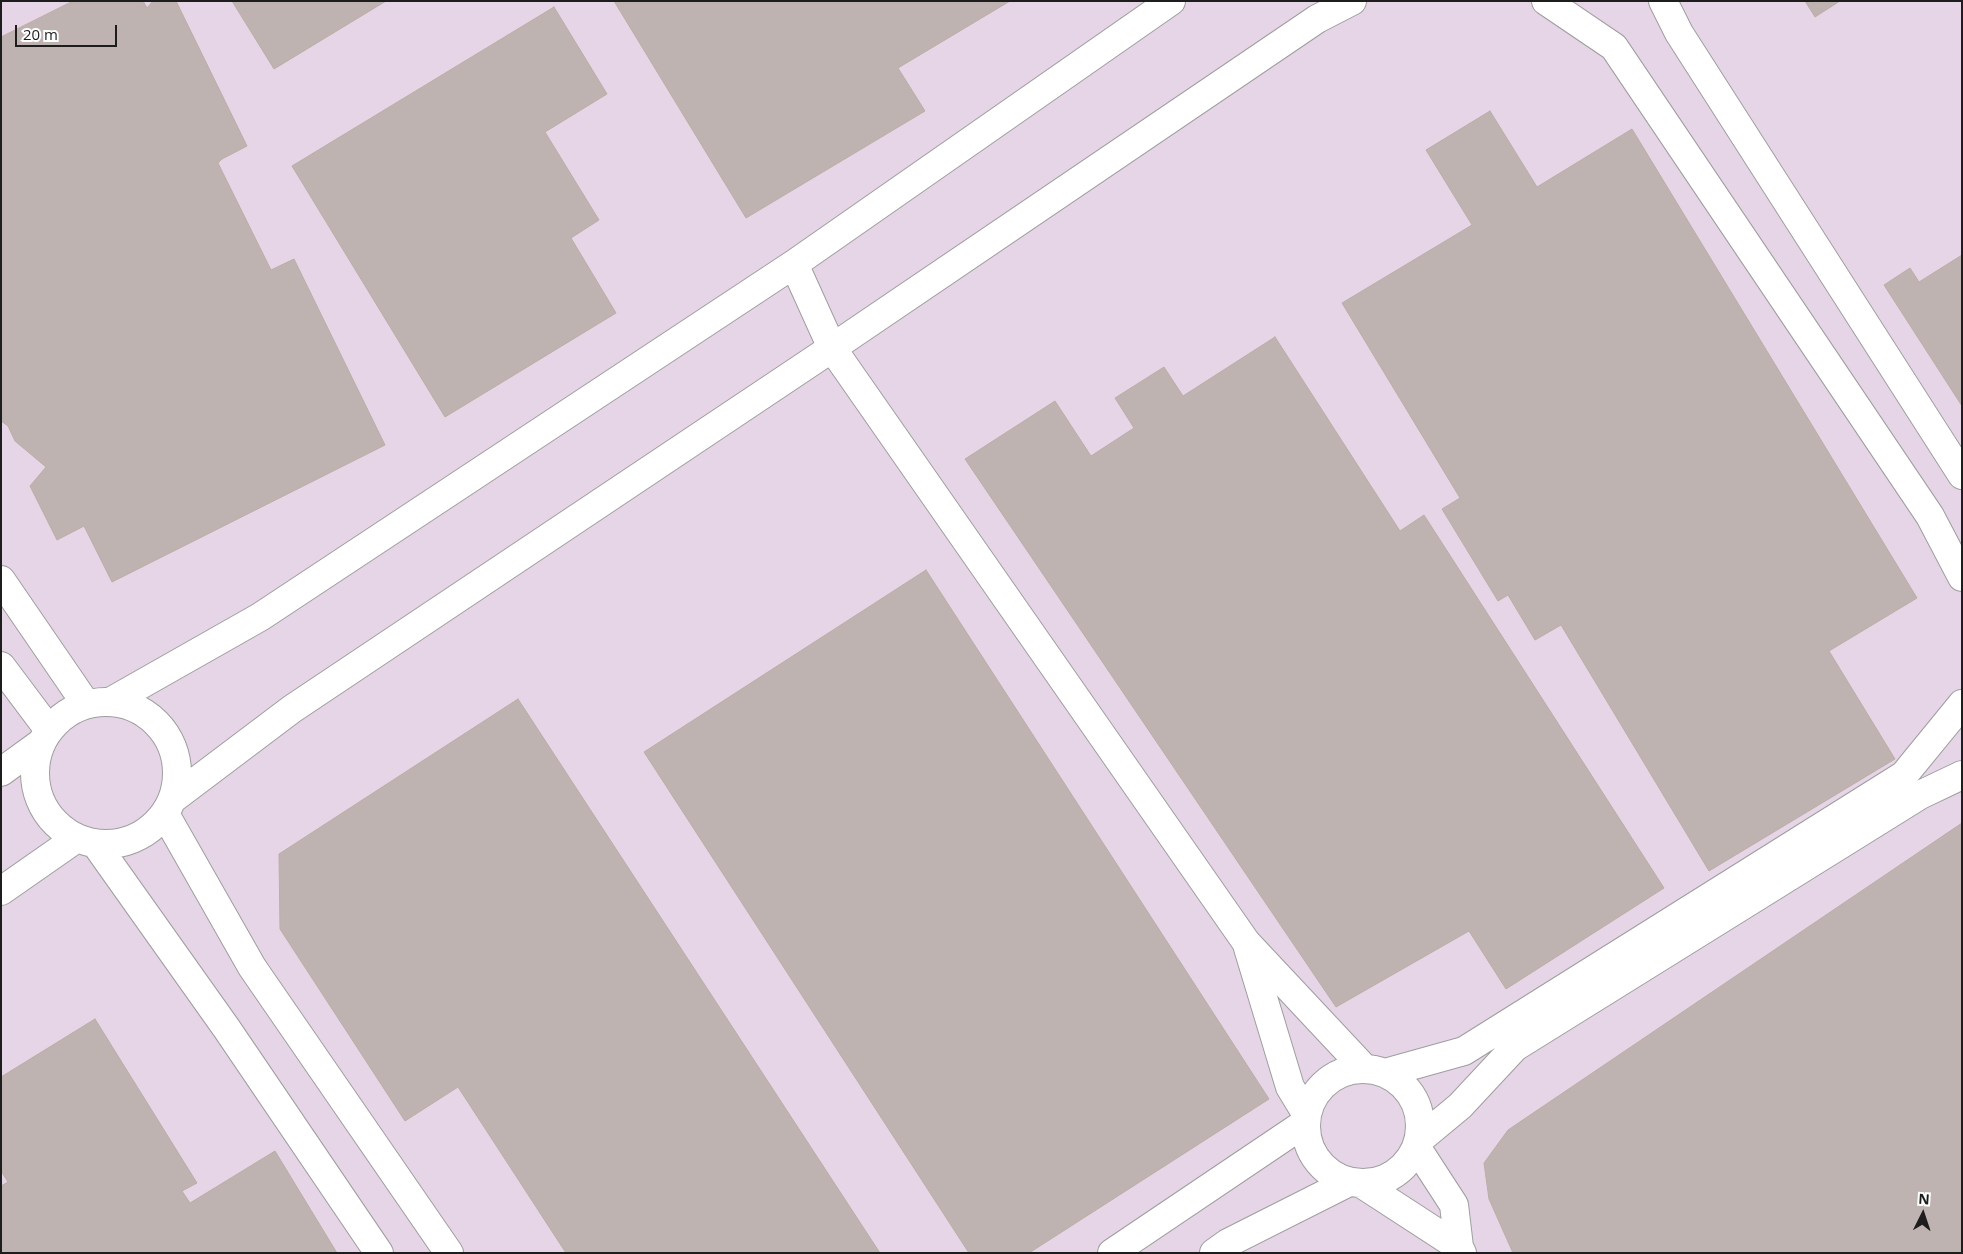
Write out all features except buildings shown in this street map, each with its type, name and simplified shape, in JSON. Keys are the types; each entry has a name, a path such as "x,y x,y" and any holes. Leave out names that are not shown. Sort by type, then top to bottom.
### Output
{"street":[{"path":"1,772 45,737 65,714 98,703 260,616 794,264 1171,1"},
{"path":"45,737 35,765 36,787 44,808 58,826 86,841 115,844 134,838 151,828 169,806 292,709 832,348 1317,19 1352,1"},
{"path":"1546,1 1614,47 1930,516 1962,577"},
{"path":"1663,1 1684,41 1962,475"},
{"path":"794,264 832,348 1246,942 1375,1071 1398,1081 1410,1093 1417,1107 1421,1124 1418,1144 1454,1205 1461,1250"},
{"path":"1,580 98,703 132,706 151,718 166,734 175,754 178,776 169,806 252,967 449,1253"},
{"path":"1,666 45,737"},
{"path":"1461,1250 1356,1183 1331,1174 1316,1160 1308,1143 1306,1119 1312,1099 1321,1086 1334,1076 1349,1071 1375,1071 1464,1052 1904,775 1962,704"},
{"path":"1214,1253 1228,1243 1356,1183 1380,1181 1395,1174 1408,1162 1418,1144 1460,1106 1515,1047 1920,795 1962,775"},
{"path":"1,891 86,841"},
{"path":"86,841 227,1029 379,1253"},
{"path":"1246,942 1290,1087 1306,1119"},
{"path":"1112,1253 1306,1119"}],"shaded area":[{"path":"1,1 1962,1 1962,1253 1,1253"}]}
